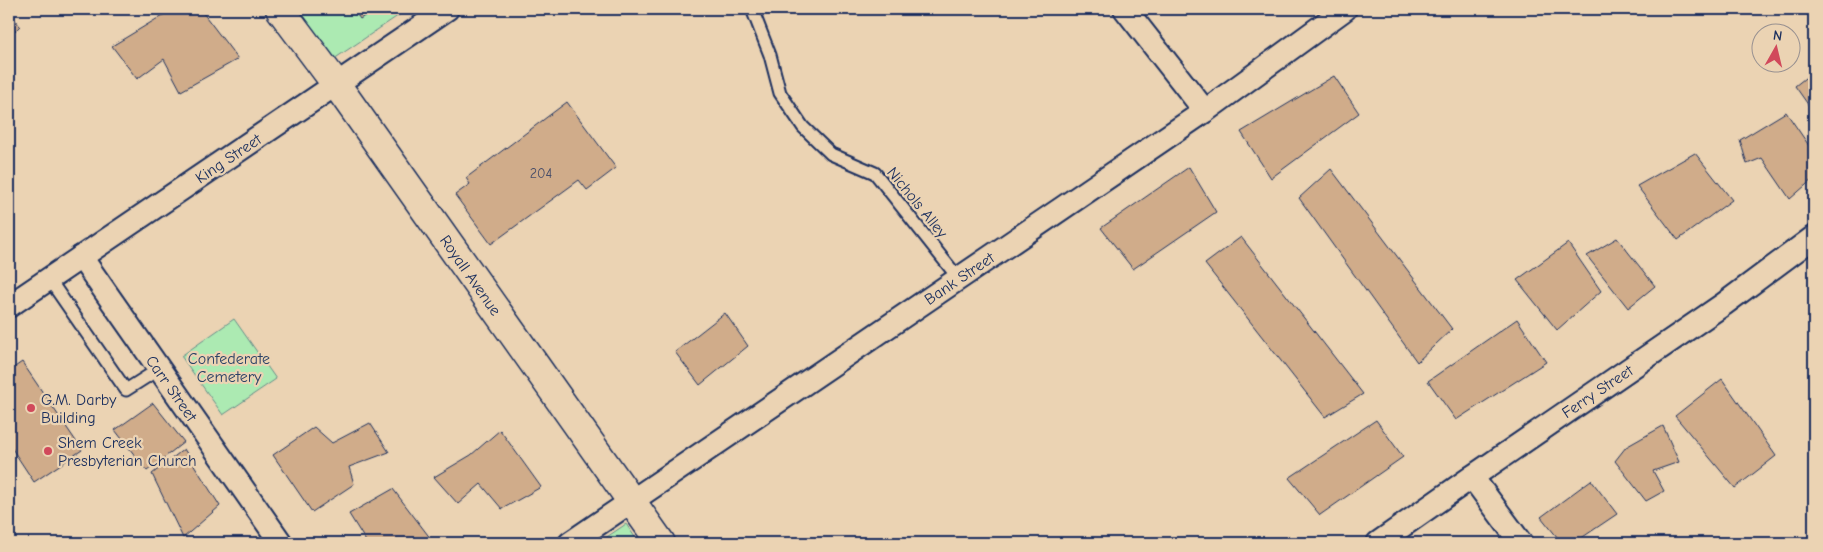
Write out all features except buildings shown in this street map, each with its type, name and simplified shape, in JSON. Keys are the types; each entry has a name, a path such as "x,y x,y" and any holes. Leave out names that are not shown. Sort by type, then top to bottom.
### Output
{"street":[{"name":"Royall Avenue","path":"280,9 336,84 660,543"},
{"name":"King Street","path":"9,306 447,9"},
{"path":"1125,9 1205,111"},
{"name":"Bank Street","path":"570,543 1205,111 1345,9"},
{"name":"Ferry Street","path":"1378,543 1724,304 1814,237"},
{"name":"Carr Street","path":"81,257 281,543"},
{"path":"1472,477 1521,543"}],"lane":[{"name":"Nichols Alley","path":"752,9 770,55 780,93 803,127 831,154 875,173 958,279"},
{"path":"49,279 126,390 159,369"}],"green space":[{"path":"298,9 408,9 334,59"},
{"name":"Confederate Cemetery","path":"234,319 276,379 223,415 181,356"},
{"path":"626,524 639,543 598,543"}],"place":[{"name":"G.M. Darby Building","path":"31,408"},
{"name":"Shem Creek Presbyterian Church","path":"48,451"}]}
